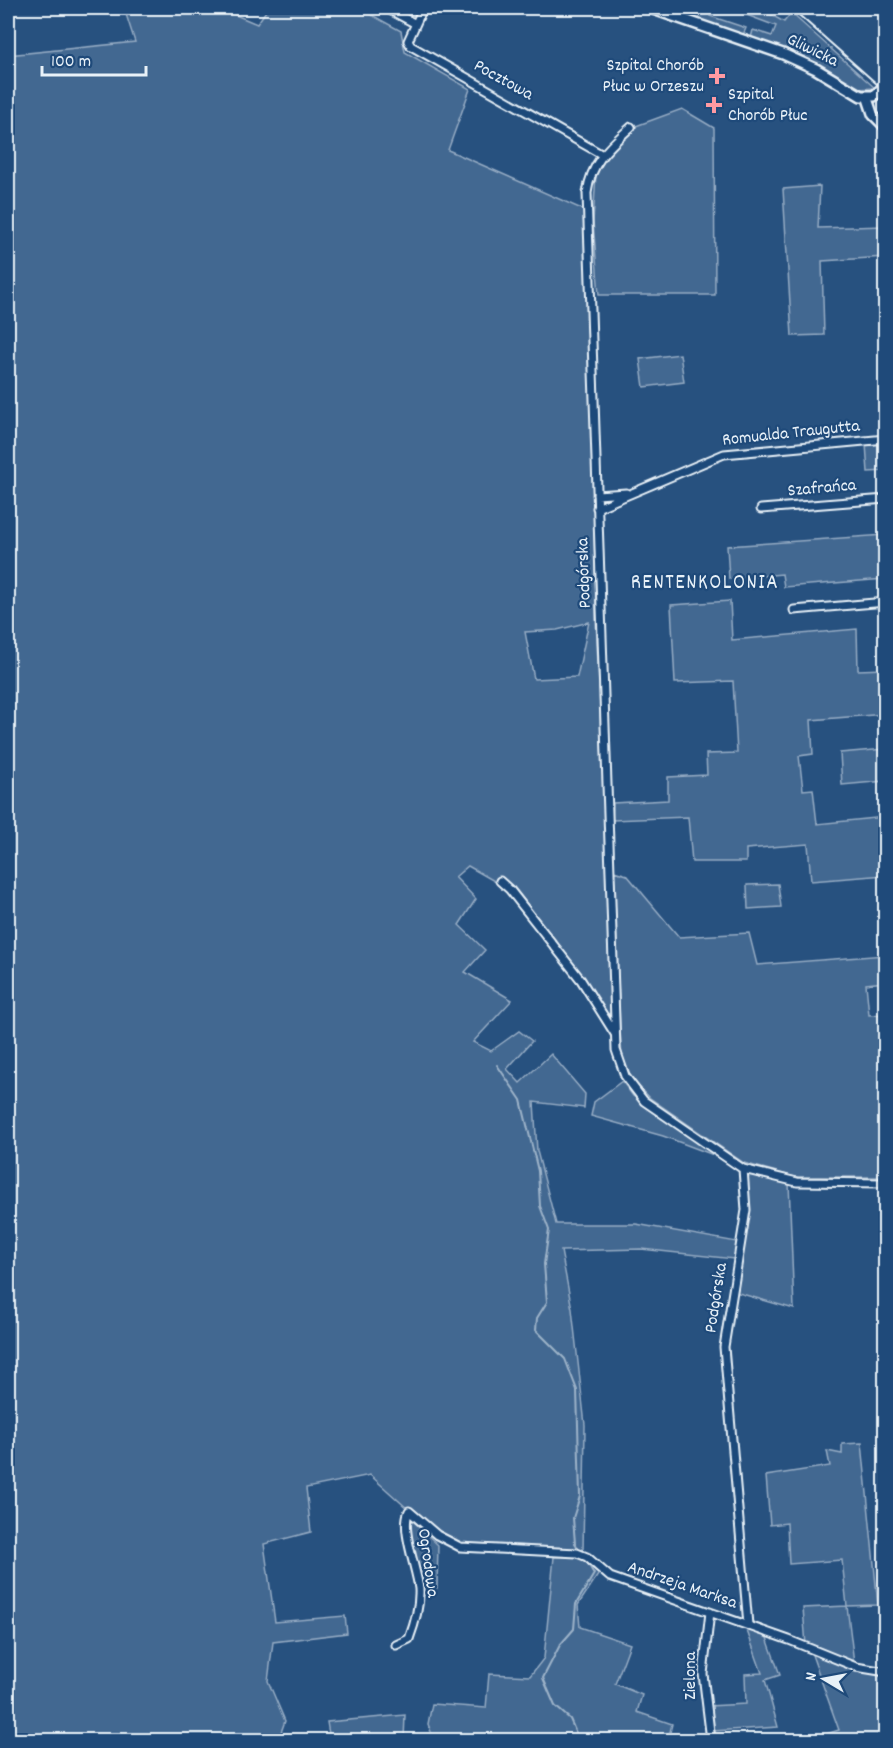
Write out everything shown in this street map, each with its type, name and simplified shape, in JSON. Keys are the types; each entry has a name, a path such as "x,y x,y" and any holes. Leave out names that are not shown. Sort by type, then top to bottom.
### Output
{"main road":[{"name":"Gliwicka","path":"650,8 783,54 816,69 856,94 867,97"},
{"path":"867,97 874,96 885,85"}],"street":[{"path":"386,8 414,23 423,8"},
{"name":"Pocztowa","path":"414,23 408,42 411,46 601,154"},
{"path":"867,97 873,116 885,128"},
{"name":"Podgórska","path":"631,127 601,154 592,171 587,193 616,1050 625,1076 644,1101 743,1169 746,1210 724,1347 748,1625"},
{"name":"Romualda Traugutta","path":"597,508 735,452 885,440"},
{"name":"Romualda Traugutta","path":"597,495 634,492"},
{"name":"Szafrańca","path":"761,509 885,499"},
{"path":"794,610 885,602"},
{"name":"Podgórska","path":"500,881 510,890 580,980 615,1035"},
{"path":"743,1169 797,1182 885,1183"},
{"name":"Andrzeja Marksa","path":"409,1511 437,1535 460,1546 577,1553 587,1557 610,1577 748,1625 856,1667 885,1674"},
{"name":"Ogrodowa","path":"396,1645 409,1639 418,1609 417,1571 406,1527 409,1511"},
{"name":"Zielona","path":"710,1612 703,1674 705,1706 711,1740"}],"shaded area":[{"path":"124,8 219,8 257,24 268,8 359,8 401,31 405,52 470,89 448,150 584,210 589,295 596,619 613,1012 605,1015 585,979 514,887 496,882 468,866 455,877 476,899 459,925 485,950 465,972 512,1000 473,1042 491,1051 519,1031 532,1041 507,1069 520,1083 551,1054 585,1094 584,1108 534,1102 537,1151 556,1224 636,1224 737,1242 734,1259 641,1249 561,1251 572,1309 585,1425 583,1552 459,1546 437,1535 370,1475 306,1488 311,1532 264,1544 275,1622 345,1616 347,1633 273,1642 268,1681 285,1721 280,1735 289,1740 8,1740 8,55 135,42","holes":["589,622 577,677 534,679 525,632 557,630"]},
{"path":"663,8 713,8 710,16 746,28 743,35"},
{"path":"728,8 759,8 784,22 791,13 875,88 857,89 809,60 751,38 753,30 772,36 776,26"},
{"path":"682,109 714,128 715,295 599,295 593,222 596,174 606,157 636,126"},
{"path":"820,186 818,228 885,226 885,257 822,261 824,335 792,336 783,189"},
{"path":"680,354 684,382 644,387 640,359"},
{"path":"885,442 885,471 868,472 866,444"},
{"path":"885,535 885,579 784,587 782,574 729,579 727,546"},
{"path":"730,601 732,640 857,629 858,670 885,669 885,714 811,720 813,754 799,756 803,790 813,789 817,824 885,817 885,875 811,881 808,844 746,849 746,862 692,862 688,817 612,820 613,803 668,800 668,777 707,775 706,754 737,753 733,681 675,683 671,605"},
{"path":"885,749 885,781 842,785 840,753"},
{"path":"614,871 627,875 679,937 749,933 757,965 885,955 885,982 866,984 869,1015 885,1014 885,1177 795,1177 744,1163 650,1098 630,1077 622,1056"},
{"path":"778,884 781,907 748,909 747,885"},
{"path":"622,1081 633,1096 719,1157 663,1136 591,1116 594,1102"},
{"path":"748,1173 789,1183 794,1309 735,1292"},
{"path":"862,1443 878,1605 847,1606 842,1560 789,1564 787,1523 770,1525 766,1476 830,1466 827,1451 842,1454 842,1444"},
{"path":"413,1521 438,1545 437,1588 423,1587 410,1532 409,1524"},
{"path":"577,1556 600,1572 578,1605 580,1627 630,1644 615,1684 642,1695 637,1712 672,1724 668,1740 434,1740 428,1724 432,1704 486,1708 489,1674 530,1676 544,1658 554,1557"},
{"path":"847,1606 854,1663 806,1645 803,1608"},
{"path":"746,1628 766,1635 780,1675 765,1680 778,1727 712,1731 708,1706 746,1704 745,1674 762,1673"},
{"path":"811,1652 862,1671 882,1675 885,1697 885,1740 825,1740 823,1735 839,1730"},
{"path":"405,1715 404,1740 330,1740 327,1722"}],"waterway":[{"path":"497,1065 521,1100 538,1171 540,1206 549,1230 544,1264 547,1302 537,1318 536,1330 565,1359 577,1390 580,1496 573,1518 575,1543 578,1548"},
{"path":"579,1740 570,1719 555,1706 543,1678 560,1645 574,1629 576,1604 594,1574 587,1562"}],"railway":[{"path":"791,8 886,92"}],"place":[{"name":"Szpital Chorób Płuc w Orzeszu","path":"717,76"},
{"name":"Szpital Chorób Płuc","path":"714,105"}],"district":[{"name":"RENTENKOLONIA","path":"705,584"}]}
